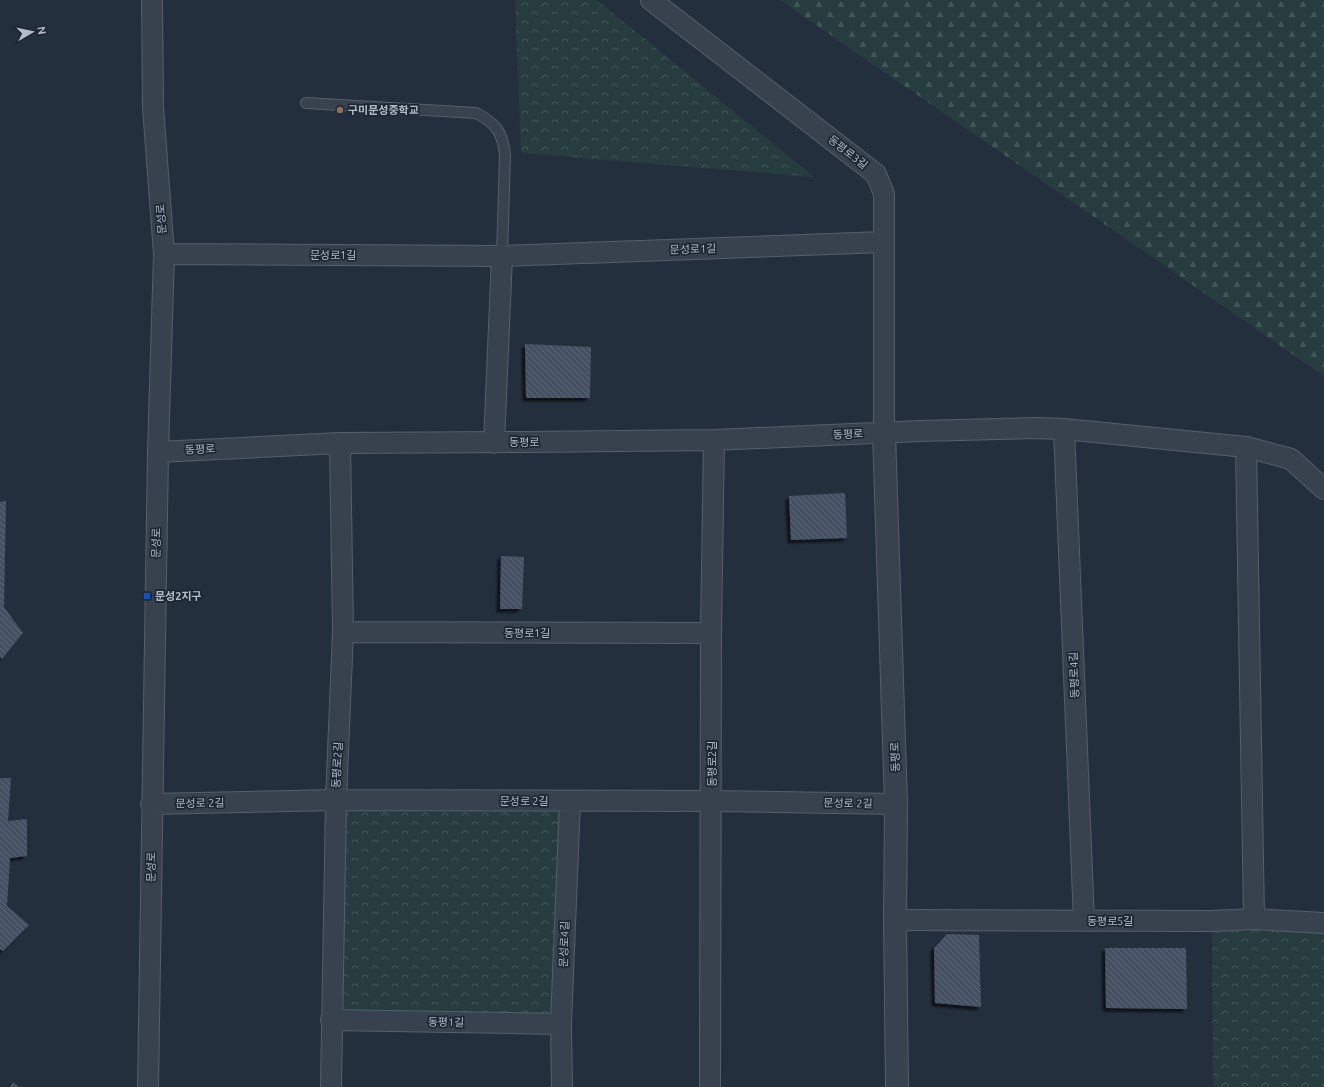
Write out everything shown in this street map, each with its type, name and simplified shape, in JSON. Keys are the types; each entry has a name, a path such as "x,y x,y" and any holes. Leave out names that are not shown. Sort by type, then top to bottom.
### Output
{"street":[{"name":"문성로","path":"148,1087 151,804 158,452 164,254 152,107 152,0"},
{"name":"동평로3길","path":"651,0 876,174 884,194 884,433"},
{"name":"문성로1길","path":"164,254 502,256 884,242"},
{"path":"494,443 502,256"},
{"path":"884,433 1035,428 1064,429 1246,447 1291,459 1324,489"},
{"name":"동평로4길","path":"1064,429 1084,921"},
{"name":"동평로","path":"158,452 340,443 494,443 714,440 884,433 896,804 895,920 897,1087"},
{"name":"동평로2길","path":"710,1087 712,801 711,633 714,440"},
{"name":"동평로2길","path":"331,1087 336,800 343,632 340,443"},
{"path":"1246,447 1254,919"},
{"name":"동평로1길","path":"343,632 711,633"},
{"name":"문성로 2길","path":"151,804 336,800 712,801 896,804"},
{"name":"문성로4길","path":"562,1087 561,1024 570,801"},
{"name":"동평로5길","path":"895,920 1204,921 1254,919 1324,923"},
{"name":"동평1길","path":"331,1020 561,1024"}],"lane":[{"path":"306,103 476,113 487,119 497,129 504,142 506,155 502,256"}],"green space":[{"path":"515,0 597,0 814,177 521,153"},
{"path":"780,0 1324,0 1324,376"},
{"path":"336,800 570,801 561,1024 331,1020"},
{"path":"1212,921 1324,923 1324,1087 1213,1087"}],"building":[{"path":"525,344 591,347 590,398 526,398"},
{"path":"845,493 847,538 791,540 789,496"},
{"path":"6,501 4,607 23,633 2,659 0,657 0,502"},
{"path":"501,556 524,557 522,609 500,609"},
{"path":"0,778 11,778 8,821 27,819 27,856 10,858 7,906 29,925 3,951 0,949"},
{"path":"947,934 979,935 981,1007 935,1003 934,948"},
{"path":"1105,948 1186,948 1187,1009 1106,1008"},
{"path":"13,1082 19,1087 10,1087"}],"place":[{"name":"구미문성중학교","path":"340,110"},
{"name":"문성2지구","path":"147,596"}]}
